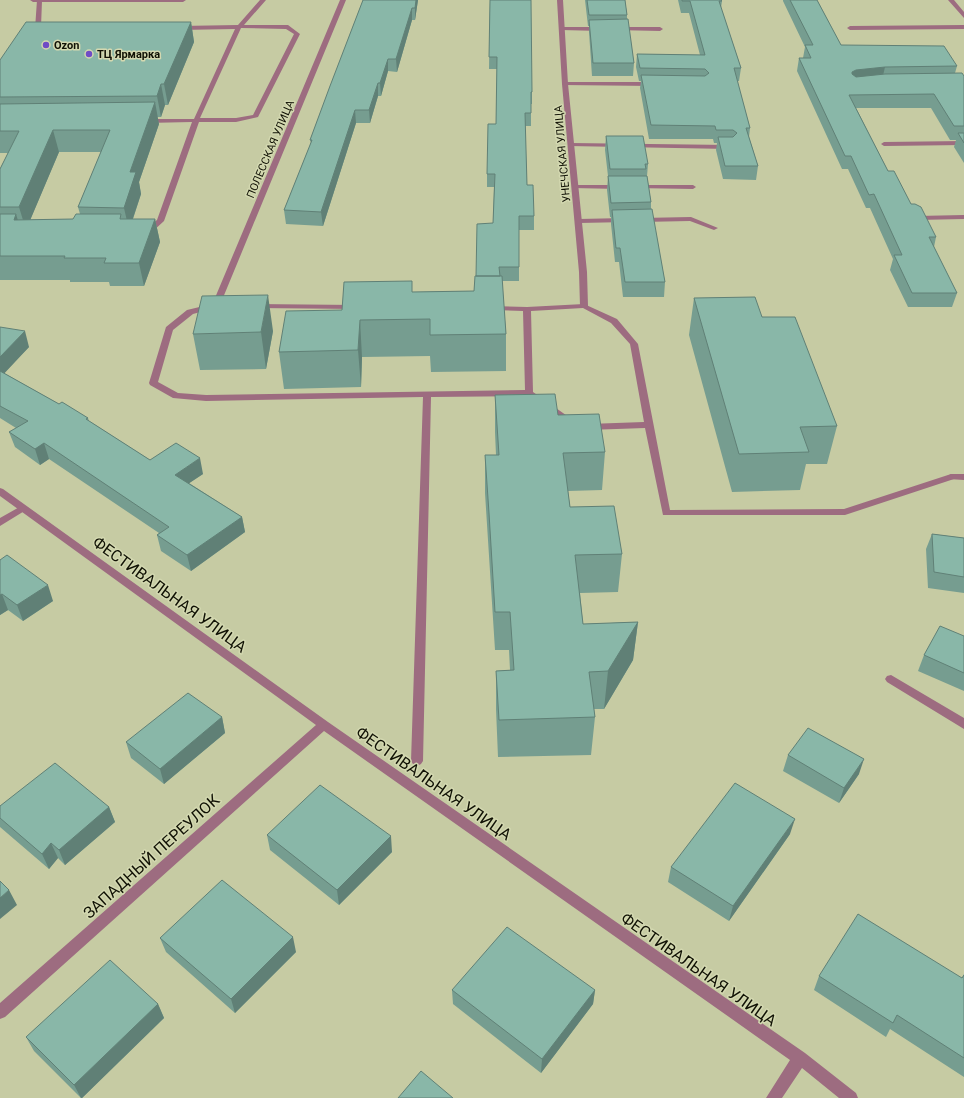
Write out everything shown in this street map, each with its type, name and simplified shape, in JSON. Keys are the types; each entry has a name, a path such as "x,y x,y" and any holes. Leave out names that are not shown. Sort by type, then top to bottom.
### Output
{"street":[{"path":"33,0 183,0"},
{"path":"39,0 38,29 53,29"},
{"path":"138,233 149,230 160,221 196,121 238,28 263,0"},
{"name":"ПОЛЕССКАЯ УЛИЦА","path":"343,0 220,305 190,312 169,329 153,384 176,396 206,398 427,395"},
{"name":"УНЕЧСКАЯ УЛИЦА","path":"560,0 563,29 565,84 583,272 584,306"},
{"path":"951,0 964,16"},
{"path":"141,121 236,120 255,117 296,34 288,27 275,26 238,28 176,28"},
{"path":"850,28 964,27"},
{"path":"563,29 660,29"},
{"path":"565,84 657,84"},
{"path":"884,144 964,143"},
{"path":"571,145 731,147"},
{"path":"574,187 693,187"},
{"path":"917,218 964,217"},
{"path":"578,221 691,219 714,228"},
{"path":"248,305 368,307"},
{"path":"487,308 527,309 584,306 614,321 634,344 666,513 845,512 951,477 964,477"},
{"path":"527,309 530,393"},
{"path":"417,761 427,395 530,393 576,427 649,425"},
{"name":"ФЕСТИВАЛЬНАЯ УЛИЦА","path":"0,491 324,725 800,1058 851,1098"},
{"path":"0,523 24,508"},
{"path":"891,679 964,724"},
{"name":"ЗАПАДНЫЙ ПЕРЕУЛОК","path":"0,1012 324,725"},
{"path":"773,1098 800,1058"}],"building":[{"path":"363,0 416,0 415,8 412,8 396,59 388,59 369,110 355,110 321,212 284,210 312,140 310,140"},
{"path":"490,0 531,0 531,113 525,113 527,185 533,185 534,216 519,216 519,267 499,267 500,276 476,276 477,224 493,223 495,174 487,174 488,124 496,124 497,57 489,57"},
{"path":"587,0 625,0 627,15 589,15"},
{"path":"682,0 722,1 719,1 741,68 734,68 750,128 746,128 758,166 725,166 718,137 733,137 737,133 733,130 716,130 715,126 651,125 641,75 705,76 709,73 705,69 640,68 637,54 705,55 690,1"},
{"path":"790,0 817,0 841,45 944,46 957,66 885,67 856,70 852,72 852,74 856,77 885,74 962,73 964,76 964,126 954,126 934,94 849,95 888,171 894,171 911,204 921,207 936,237 929,237 957,293 912,293 894,255 902,255 874,194 869,195 851,156 845,156 799,58 811,58 805,45 813,45"},
{"path":"628,19 634,63 593,63 589,20"},
{"path":"26,22 191,22 164,84 161,84 157,96 0,97 0,60"},
{"path":"155,102 130,172 136,172 124,208 78,207 110,130 53,130 19,207 0,207 0,169 19,131 0,131 0,104"},
{"path":"958,133 964,133 964,143"},
{"path":"606,136 643,136 648,164 645,164 646,169 610,169"},
{"path":"608,176 647,176 651,202 611,203"},
{"path":"652,209 665,282 625,282 620,248 616,248 612,210"},
{"path":"0,214 16,214 14,220 73,219 76,214 121,214 120,219 155,219 139,263 104,263 106,258 64,258 65,256 0,256"},
{"path":"475,276 502,276 506,334 430,335 430,319 360,320 358,350 279,352 286,311 342,310 344,282 412,281 412,292 474,291"},
{"path":"268,295 261,332 193,334 202,296"},
{"path":"755,297 762,317 795,317 837,426 800,427 809,452 739,454 694,298"},
{"path":"0,327 25,331 0,357"},
{"path":"0,371 59,404 62,402 150,460 176,443 200,458 175,475 242,517 187,555 157,535 169,527 44,443 35,449 9,432 28,421 0,406"},
{"path":"555,394 558,415 599,414 605,452 563,453 570,507 614,506 622,554 575,555 583,624 638,622 608,671 589,672 595,717 499,720 496,671 514,670 510,612 495,612 485,455 499,455 495,395"},
{"path":"932,534 964,538 964,577 934,572"},
{"path":"7,555 48,585 17,605 2,594 0,595 0,560"},
{"path":"940,626 964,636 964,673 924,655"},
{"path":"188,693 222,717 160,769 126,742"},
{"path":"808,728 864,759 844,788 788,755"},
{"path":"55,763 109,807 59,850 51,843 42,854 0,818 0,806"},
{"path":"735,783 795,819 733,906 671,867"},
{"path":"320,785 391,836 337,890 267,835"},
{"path":"222,880 293,937 231,999 160,938"},
{"path":"0,881 9,890 0,898"},
{"path":"858,914 962,978 964,975 964,1058 897,1015 893,1023 819,976"},
{"path":"507,927 595,990 542,1059 452,990"},
{"path":"110,960 158,1004 74,1085 26,1037"},
{"path":"421,1071 453,1098 398,1098"}],"place":[{"name":"Ozon","path":"46,45"},
{"name":"ТЦ Ярмарка","path":"89,54"}]}
